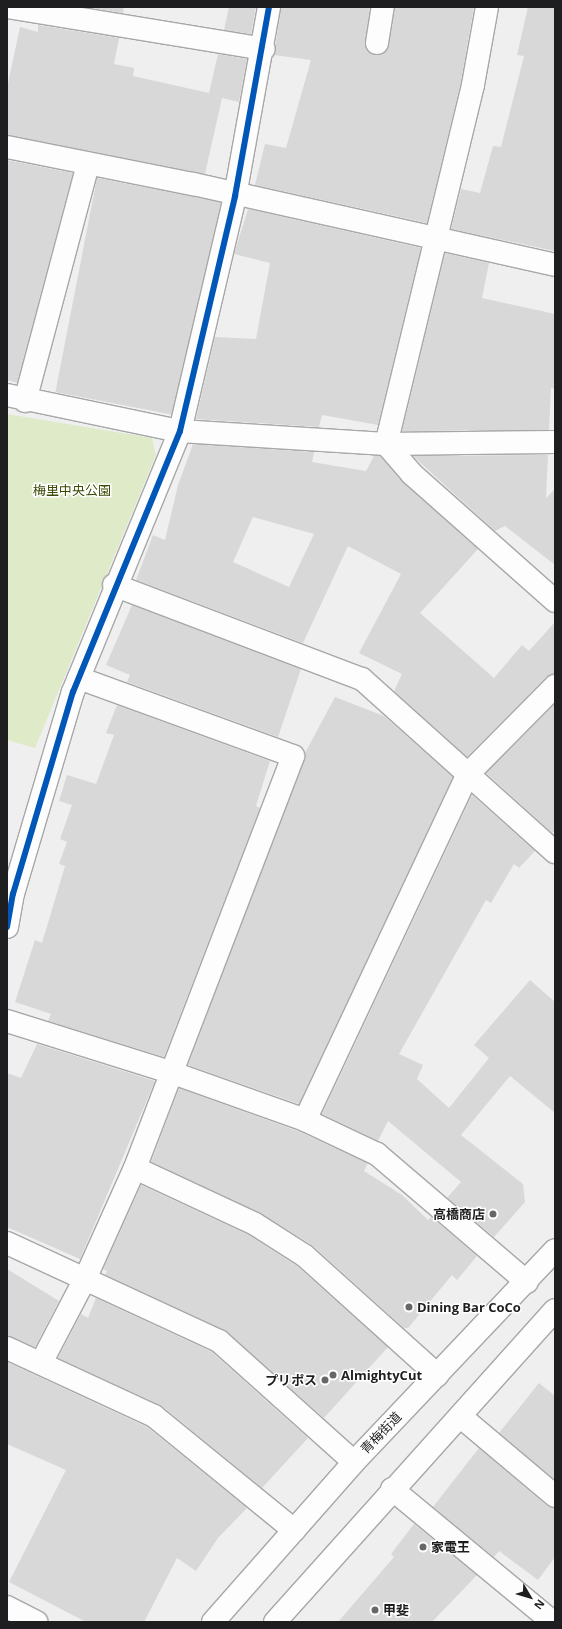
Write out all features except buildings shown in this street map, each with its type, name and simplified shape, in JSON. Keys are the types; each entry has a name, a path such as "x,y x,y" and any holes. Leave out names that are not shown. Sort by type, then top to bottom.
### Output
{"street":[{"path":"8,7 264,49"},
{"path":"7,927 13,894 79,678 114,585 180,431 235,196 264,49 269,7"},
{"path":"377,43 383,7"},
{"path":"386,444 433,237 473,85 487,7"},
{"path":"7,147 433,237 555,265"},
{"path":"88,164 16,398 180,431 386,444 555,442"},
{"path":"386,444 412,474 555,601"},
{"path":"114,585 362,679 555,852"},
{"path":"41,1363 85,1279 135,1168 173,1073 293,756 79,678"},
{"path":"305,1120 468,774 555,686"},
{"path":"7,1021 173,1073 305,1120 377,1154 527,1282"},
{"path":"135,1168 255,1224 306,1256 437,1375"},
{"path":"7,1243 219,1342 354,1462"},
{"name":"青梅街道","path":"213,1622 354,1462 527,1282 555,1250"},
{"path":"275,1622 392,1489 555,1310"},
{"path":"7,1348 154,1416 294,1530"},
{"path":"460,1416 555,1496"},
{"path":"392,1489 553,1622"},
{"path":"7,1607 36,1622"}],"green space":[{"name":"梅里中央公園","path":"7,414 152,438 156,455 35,748 7,740"}],"cycle path":[{"path":"7,927 13,894 73,692 180,431 235,196 269,7"}],"place":[{"name":"高橋商店","path":"493,1214"},
{"name":"Dining Bar CoCo","path":"409,1307"},
{"name":"AlmightyCut","path":"333,1375"},
{"name":"プリポス","path":"325,1380"},
{"name":"家電王","path":"423,1547"},
{"name":"甲斐","path":"375,1610"}]}
